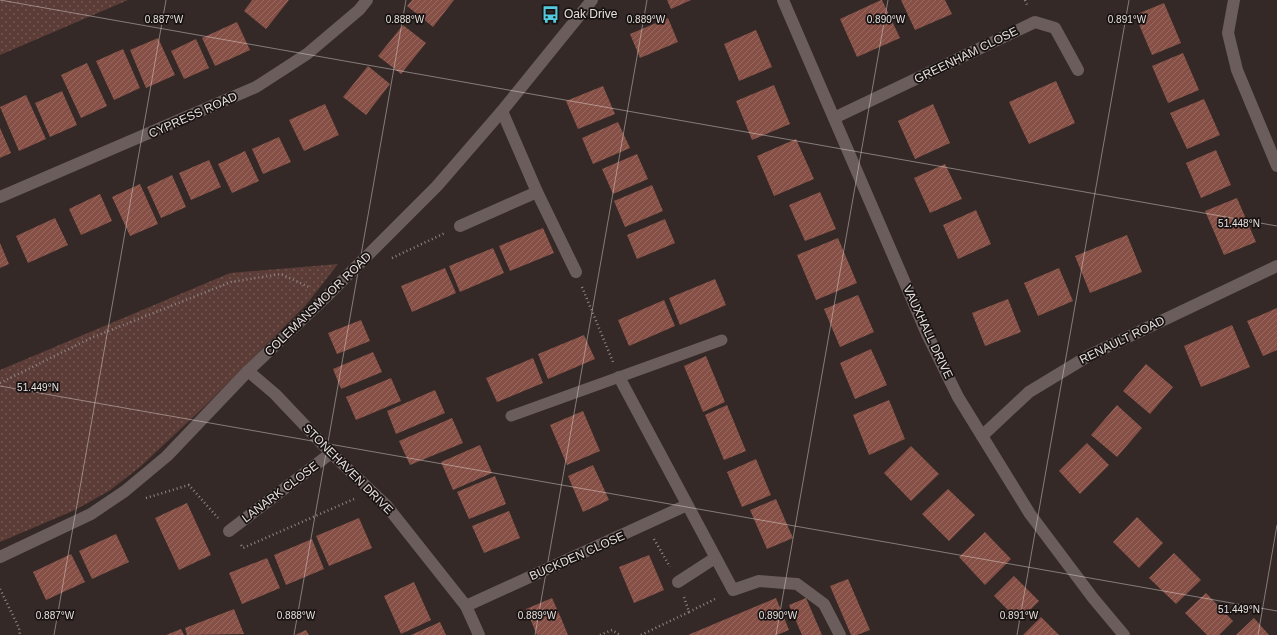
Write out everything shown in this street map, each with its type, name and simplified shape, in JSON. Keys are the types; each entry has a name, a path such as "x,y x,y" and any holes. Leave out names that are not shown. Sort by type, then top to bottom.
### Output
{"street":[{"name":"CYPRESS ROAD","path":"0,197 256,87 307,54 359,10 368,0"},
{"name":"COLEMANSMOOR ROAD","path":"0,557 91,514 125,491 167,456 248,371 326,298 437,186 502,111 592,0"},
{"name":"VAUXHALL DRIVE","path":"784,0 927,334 958,397 1030,514 1093,598 1124,635"},
{"path":"1234,0 1228,33 1237,70 1277,166"},
{"name":"GREENHAM CLOSE","path":"834,118 1035,22 1055,28 1078,70"},
{"path":"502,111 576,272"},
{"path":"460,226 538,192"},
{"name":"RENAULT ROAD","path":"982,436 1029,392 1090,355 1277,266"},
{"name":"STONEHAVEN DRIVE","path":"248,371 275,394 331,453 386,505 466,606 479,635"},
{"path":"619,377 733,590 759,581 797,584 824,604 840,635"},
{"name":"LANARK CLOSE","path":"229,531 331,453"},
{"name":"BUCKDEN CLOSE","path":"466,606 687,505"},
{"path":"678,582 715,558"}],"lane":[{"path":"511,416 722,340"}],"path":[{"path":"388,259 460,226"},
{"path":"576,272 619,377"},
{"path":"0,383 91,338 231,282 281,274 317,291"},
{"path":"0,589 20,635"},
{"path":"689,612 733,590"},
{"path":"600,635 612,630 620,635"}],"shaded area":[{"path":"0,0 128,0 0,55"},
{"path":"338,264 306,305 202,409 140,467 109,491 75,510 0,542 0,370 230,273"}],"building":[{"path":"252,0 289,0 266,29 244,11"},
{"path":"412,0 454,0 433,27 407,6"},
{"path":"667,0 691,0 671,9"},
{"path":"881,0 900,38 857,57 840,19"},
{"path":"901,0 945,0 952,14 915,30"},
{"path":"1164,3 1181,43 1152,55 1135,15"},
{"path":"668,18 678,42 640,58 630,34"},
{"path":"237,22 250,50 215,66 202,38"},
{"path":"403,25 426,43 401,74 378,56"},
{"path":"756,30 772,67 739,81 724,44"},
{"path":"158,38 175,75 146,88 130,50"},
{"path":"196,39 209,68 184,79 171,51"},
{"path":"123,49 140,88 114,100 96,61"},
{"path":"1183,53 1199,90 1168,103 1152,66"},
{"path":"87,63 107,106 81,118 61,75"},
{"path":"368,66 390,84 366,115 343,97"},
{"path":"1056,81 1075,123 1029,144 1009,102"},
{"path":"774,85 790,124 752,140 736,101"},
{"path":"603,86 615,114 578,129 566,101"},
{"path":"62,91 77,125 50,137 35,103"},
{"path":"26,95 46,139 19,151 0,107"},
{"path":"1204,99 1220,135 1187,149 1170,113"},
{"path":"325,104 339,135 304,151 289,120"},
{"path":"933,104 950,143 915,159 898,121"},
{"path":"618,122 630,148 593,164 582,138"},
{"path":"0,128 11,153 0,158"},
{"path":"279,137 291,162 263,174 252,149"},
{"path":"796,139 814,179 774,196 757,156"},
{"path":"1216,150 1231,185 1201,198 1186,163"},
{"path":"245,151 259,181 232,193 218,164"},
{"path":"637,154 648,179 613,194 602,169"},
{"path":"209,160 221,187 191,200 179,173"},
{"path":"945,164 962,199 930,213 914,178"},
{"path":"172,175 186,207 161,218 147,187"},
{"path":"140,184 158,224 130,236 112,197"},
{"path":"652,185 663,211 625,227 614,201"},
{"path":"820,192 836,229 805,241 789,205"},
{"path":"100,194 112,221 81,235 69,209"},
{"path":"1237,198 1256,242 1224,255 1205,211"},
{"path":"976,210 991,244 958,259 943,225"},
{"path":"55,218 68,245 28,263 16,236"},
{"path":"665,219 675,243 637,259 627,235"},
{"path":"543,228 554,253 510,271 499,246"},
{"path":"1127,235 1142,272 1090,293 1075,256"},
{"path":"838,238 857,283 816,300 797,255"},
{"path":"0,243 9,264 0,268"},
{"path":"493,248 504,273 460,292 449,266"},
{"path":"445,268 456,293 412,312 401,286"},
{"path":"1059,268 1073,301 1038,316 1024,283"},
{"path":"715,279 726,305 680,325 669,298"},
{"path":"858,295 874,332 840,347 824,309"},
{"path":"1008,299 1021,332 985,346 972,313"},
{"path":"664,300 675,326 629,346 618,320"},
{"path":"1277,308 1277,350 1263,356 1247,321"},
{"path":"361,320 370,341 337,354 328,333"},
{"path":"1232,325 1250,367 1201,387 1184,346"},
{"path":"584,335 595,359 548,379 538,354"},
{"path":"871,349 887,385 855,399 840,363"},
{"path":"373,352 382,372 341,389 333,369"},
{"path":"706,356 725,402 703,412 684,366"},
{"path":"533,358 543,383 497,402 486,378"},
{"path":"1146,364 1173,387 1150,414 1123,391"},
{"path":"391,378 401,401 356,420 346,397"},
{"path":"435,390 445,413 396,434 387,411"},
{"path":"889,400 905,439 869,455 853,415"},
{"path":"727,405 746,451 724,460 705,415"},
{"path":"1117,405 1142,428 1117,457 1091,435"},
{"path":"583,411 600,451 567,465 550,425"},
{"path":"452,418 463,443 410,465 399,441"},
{"path":"1087,443 1109,465 1080,494 1059,471"},
{"path":"480,445 492,473 453,490 441,462"},
{"path":"911,446 939,474 911,501 884,473"},
{"path":"756,459 771,495 742,507 727,472"},
{"path":"593,465 609,500 583,512 568,476"},
{"path":"495,476 506,504 469,519 457,492"},
{"path":"948,489 975,515 949,541 922,514"},
{"path":"776,499 793,538 767,549 750,510"},
{"path":"187,503 211,555 179,570 155,518"},
{"path":"509,511 520,538 484,553 472,526"},
{"path":"1137,517 1163,543 1139,568 1113,542"},
{"path":"359,518 372,548 329,566 316,536"},
{"path":"985,532 1011,559 985,585 959,557"},
{"path":"116,534 129,562 92,579 79,551"},
{"path":"312,539 324,569 286,585 274,555"},
{"path":"1174,553 1201,580 1176,604 1149,578"},
{"path":"71,554 85,582 46,600 33,572"},
{"path":"649,555 664,590 634,603 619,567"},
{"path":"267,558 280,588 242,604 229,573"},
{"path":"1014,576 1039,601 1019,621 994,596"},
{"path":"848,579 870,630 857,635 851,635 830,586"},
{"path":"414,582 431,620 401,634 384,596"},
{"path":"1206,593 1233,621 1219,635 1207,635 1185,613"},
{"path":"552,598 568,635 537,635 526,609"},
{"path":"776,598 789,630 777,635 688,635"},
{"path":"806,598 822,635 802,635 789,605"},
{"path":"234,609 244,634 187,635 185,628"},
{"path":"1041,617 1059,635 1023,635"},
{"path":"1254,618 1269,635 1236,635"},
{"path":"440,622 446,635 411,635"},
{"path":"181,629 184,635 166,635"},
{"path":"306,630 309,635 295,635"}],"place":[{"name":"Oak Drive","path":"551,14"}]}
